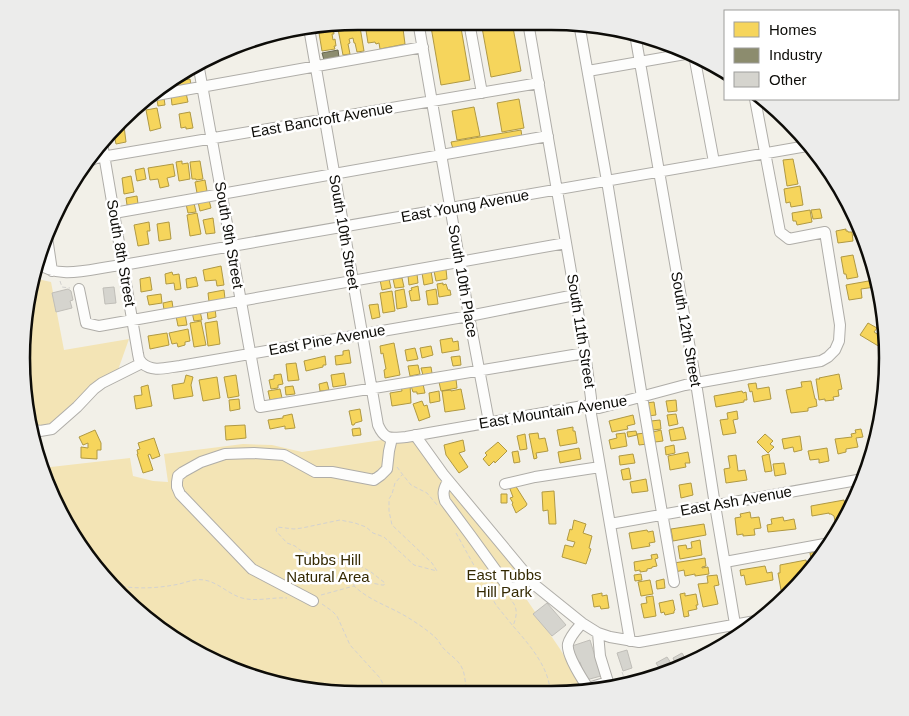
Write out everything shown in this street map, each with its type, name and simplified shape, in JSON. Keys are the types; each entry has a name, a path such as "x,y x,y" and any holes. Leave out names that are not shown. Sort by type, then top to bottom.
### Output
{"street":[{"name":"South 10th Place","path":"420,30 489,422"},
{"path":"470,30 482,93"},
{"name":"South 11th Street","path":"529,30 585,353 591,398 590,414 630,641"},
{"path":"581,32 674,582"},
{"name":"South 10th Street","path":"310,34 378,425 381,432 388,437"},
{"name":"South 12th Street","path":"636,41 696,383 735,624"},
{"path":"164,93 423,47"},
{"path":"588,72 678,55"},
{"path":"696,64 714,162"},
{"name":"South 9th Street","path":"199,71 260,407 371,388"},
{"name":"East Bancroft Avenue","path":"98,158 539,83"},
{"path":"755,102 764,154"},
{"path":"114,212 548,136"},
{"name":"East Young Avenue","path":"52,271 63,273 123,265 802,147"},
{"name":"South 8th Street","path":"104,151 138,354 142,363"},
{"name":"East Mountain Avenue","path":"388,437 415,435 582,406 599,408 696,383 821,361 828,357 835,350 839,341 840,325 825,232 789,239 780,232 764,154"},
{"path":"78,289 86,323 99,326 566,243"},
{"path":"49,249 52,271"},
{"path":"43,266 52,271"},
{"name":"East Pine Avenue","path":"142,363 157,369 469,316 575,295"},
{"path":"371,388 585,353"},
{"path":"38,431 52,429 102,383 142,363"},
{"path":"415,435 448,480 536,586 582,623 598,633 639,642 745,622"},
{"path":"313,600 252,569 180,494 176,482 178,476 201,462 218,456 254,453 284,455 316,472 332,472 374,480 387,469 389,455 388,437"},
{"path":"504,484 600,467"},
{"path":"448,480 444,488 443,495 445,501 505,583 511,588 518,587 528,577"},
{"name":"East Ash Avenue","path":"610,524 855,481"},
{"path":"725,562 821,545"},
{"path":"582,623 570,639 568,646 575,665 586,684"},
{"path":"598,633 600,656 608,681"}],"path":[{"path":"60,281 62,287 78,289"},
{"path":"389,455 411,485 426,492 440,510"},
{"path":"354,586 354,581 356,580 385,584 371,572 348,559 328,560 300,550 287,543 276,531 278,527 294,529 340,520 355,523 384,537 414,564 437,572 432,563 392,525 389,499 395,483 402,475"},
{"path":"457,534 496,605 527,641 543,665 549,686"},
{"path":"511,588 511,601 515,606 517,614 513,626"},
{"path":"313,600 326,606 337,616 350,645 380,678 384,686"},
{"path":"622,672 624,678"}],"green space":[{"path":"40,279 51,282 64,350 129,339 118,370 80,397 47,426 37,425 31,379 31,337"},
{"name":"Tubbs Hill Natural Area","path":"415,435 536,586 525,597 581,684 551,686 337,685 294,680 232,661 176,631 126,590 85,540 64,503 49,467 130,458 133,476 153,481 168,482 164,454 243,444 272,445 302,452"}],"building: Homes":[{"path":"360,30 364,51 357,52 353,38 349,39 350,43 348,44 350,54 343,55 338,31"},
{"path":"366,30 403,30 405,44 380,49 379,43 368,43"},
{"path":"432,30 461,30 470,80 441,85"},
{"path":"482,30 513,30 521,71 491,77"},
{"path":"334,31 334,34 332,34 333,40 335,39 335,49 322,51 319,33"},
{"path":"190,79 191,85 178,87 178,84"},
{"path":"186,93 188,102 172,105 171,96"},
{"path":"164,98 165,105 158,106 157,100"},
{"path":"519,99 524,128 502,132 497,103"},
{"path":"474,107 480,136 457,140 452,111"},
{"path":"157,108 161,128 150,131 146,110"},
{"path":"190,112 193,128 181,128 179,114"},
{"path":"124,128 126,142 116,144 115,138"},
{"path":"521,130 522,137 453,149 451,142"},
{"path":"793,159 798,184 787,186 783,160"},
{"path":"182,161 182,164 188,163 190,179 179,181 176,162"},
{"path":"200,161 203,179 192,179 190,162"},
{"path":"173,164 175,176 167,178 169,186 160,188 158,179 150,180 148,168"},
{"path":"144,168 146,179 137,181 135,170"},
{"path":"131,176 134,192 124,194 122,178"},
{"path":"205,180 207,191 197,193 195,182"},
{"path":"800,186 803,205 791,207 790,202 786,203 784,189"},
{"path":"137,196 138,204 127,205 126,198"},
{"path":"209,200 211,208 200,211 198,202"},
{"path":"194,203 196,212 188,213 186,204"},
{"path":"820,209 822,218 813,219 811,210"},
{"path":"810,210 812,222 797,225 796,221 793,221 792,213"},
{"path":"197,213 201,234 190,236 187,215"},
{"path":"213,218 215,233 206,234 203,220"},
{"path":"149,222 150,231 147,231 149,244 138,246 134,225"},
{"path":"169,222 171,239 159,241 157,224"},
{"path":"846,229 848,232 852,232 853,241 838,243 836,231"},
{"path":"853,255 858,277 847,279 846,274 844,274 841,257"},
{"path":"221,266 224,285 217,286 216,280 205,281 203,270"},
{"path":"446,269 447,279 436,281 434,271"},
{"path":"431,271 433,283 424,285 422,273"},
{"path":"172,272 173,275 179,274 181,289 175,290 174,283 166,284 165,274"},
{"path":"417,274 418,283 409,285 408,276"},
{"path":"150,277 152,290 141,292 140,279"},
{"path":"196,277 198,286 187,288 186,279"},
{"path":"402,278 404,287 395,288 393,279"},
{"path":"389,279 391,288 382,290 380,280"},
{"path":"870,281 871,288 861,289 862,298 849,300 846,285"},
{"path":"443,283 450,290 451,295 439,297 437,284"},
{"path":"418,286 420,300 411,301 409,291 412,290 411,288"},
{"path":"404,289 407,307 397,309 395,291"},
{"path":"436,289 438,304 428,305 426,291"},
{"path":"224,290 225,299 209,302 208,293"},
{"path":"392,291 395,311 383,313 380,293"},
{"path":"161,294 162,303 149,305 147,296"},
{"path":"172,301 173,308 164,310 163,303"},
{"path":"378,304 380,317 372,319 369,305"},
{"path":"215,308 216,317 208,319 207,310"},
{"path":"200,311 202,320 194,321 192,312"},
{"path":"185,314 187,325 178,326 176,316"},
{"path":"201,321 206,345 194,347 190,323"},
{"path":"217,321 220,344 208,346 205,323"},
{"path":"868,323 877,328 874,332 878,334 878,346 860,335"},
{"path":"188,329 190,341 178,347 177,343 172,344 169,333"},
{"path":"167,333 169,345 150,349 148,336"},
{"path":"452,338 453,342 458,341 459,350 442,353 440,340"},
{"path":"394,343 400,375 385,378 384,370 386,369 380,346"},
{"path":"431,346 433,355 422,358 420,348"},
{"path":"415,348 418,359 407,361 405,350"},
{"path":"349,350 351,363 336,365 335,356 343,355 343,351"},
{"path":"325,356 326,365 306,371 304,361"},
{"path":"460,356 461,365 453,366 451,357"},
{"path":"296,363 299,380 288,381 286,364"},
{"path":"418,365 420,374 410,376 408,366"},
{"path":"431,367 432,373 423,375 421,368"},
{"path":"344,373 346,385 333,387 331,375"},
{"path":"281,374 283,384 278,385 278,388 271,389 269,380 274,379 274,375"},
{"path":"839,374 842,389 838,390 839,396 833,397 834,400 819,400 816,379"},
{"path":"186,375 193,377 191,385 193,396 174,399 172,385 184,383"},
{"path":"236,375 239,396 228,398 224,377"},
{"path":"217,377 220,398 203,401 199,380"},
{"path":"456,379 457,388 441,391 439,382"},
{"path":"811,381 817,406 808,408 808,411 791,413 786,390 802,387 801,382"},
{"path":"327,382 329,390 320,391 319,384"},
{"path":"756,383 757,389 769,387 771,399 754,402 752,391 750,392 748,384"},
{"path":"410,384 411,403 392,406 390,393 402,391 401,386"},
{"path":"423,384 425,393 417,394 417,392 413,392 411,386"},
{"path":"148,385 152,406 136,409 134,396 142,395 141,387"},
{"path":"293,386 295,394 286,395 285,387"},
{"path":"280,389 282,398 270,400 268,391"},
{"path":"461,389 465,409 445,412 442,391"},
{"path":"439,391 440,401 430,403 429,393"},
{"path":"742,391 743,393 746,392 747,400 744,400 744,402 716,407 714,396"},
{"path":"239,399 240,409 230,411 229,400"},
{"path":"676,400 677,411 668,412 666,401"},
{"path":"422,401 424,406 427,405 430,417 419,421 413,404"},
{"path":"654,402 656,415 648,416 646,403"},
{"path":"360,409 362,421 352,425 349,411"},
{"path":"737,411 738,419 733,420 736,433 723,435 720,420 728,419 727,413"},
{"path":"292,414 295,428 285,429 285,426 270,429 268,420 283,418 283,416"},
{"path":"676,414 678,424 669,426 667,415"},
{"path":"633,415 635,424 627,426 628,429 612,432 609,421"},
{"path":"660,420 661,429 653,430 651,421"},
{"path":"245,425 246,438 226,440 225,426"},
{"path":"573,427 577,443 560,446 557,430"},
{"path":"683,427 686,439 671,441 669,430"},
{"path":"360,428 361,435 353,436 352,429"},
{"path":"861,429 863,437 856,438 858,447 846,449 846,452 838,454 835,439 852,437 851,434 856,433 855,430"},
{"path":"95,430 101,443 101,450 97,450 97,459 81,458 81,447 88,448 88,443 83,445 79,437"},
{"path":"661,430 663,441 655,442 653,432"},
{"path":"636,431 637,435 628,437 627,432"},
{"path":"538,433 539,439 545,438 548,451 536,453 537,458 534,459 529,434"},
{"path":"625,433 627,446 611,449 609,440 617,438 616,434"},
{"path":"645,433 647,444 639,445 637,434"},
{"path":"525,434 527,449 520,450 517,436"},
{"path":"765,434 773,441 770,444 774,447 768,453 757,442"},
{"path":"800,436 802,450 794,452 793,447 784,449 782,439"},
{"path":"154,438 160,456 152,459 150,454 148,455 153,470 143,473 137,454 137,450 140,449 138,443"},
{"path":"463,440 465,451 459,453 468,467 459,473 446,455 444,445"},
{"path":"498,442 507,451 495,463 494,461 489,466 483,459 487,455 485,453"},
{"path":"674,445 675,453 666,455 665,447"},
{"path":"579,448 581,459 560,463 558,452"},
{"path":"827,448 829,461 819,463 819,459 810,460 808,451"},
{"path":"518,451 520,462 514,463 512,452"},
{"path":"688,452 690,463 685,463 686,467 670,470 668,456"},
{"path":"633,454 635,463 620,465 619,456"},
{"path":"769,454 772,471 765,472 762,456"},
{"path":"736,455 738,471 745,470 747,480 726,483 724,469 730,468 728,456"},
{"path":"784,463 786,474 775,476 773,464"},
{"path":"629,468 631,479 623,480 621,470"},
{"path":"646,479 648,491 632,493 630,482"},
{"path":"691,483 693,495 681,498 679,485"},
{"path":"515,485 527,504 516,513 510,498 513,497 510,489"},
{"path":"554,491 556,524 549,524 548,510 543,511 542,492"},
{"path":"501,494 507,494 507,503 501,503"},
{"path":"844,500 845,503 835,521 834,516 829,513 812,516 811,506"},
{"path":"750,512 751,518 759,517 761,528 754,529 755,535 737,535 735,518 741,517 740,514"},
{"path":"783,517 784,521 794,519 796,529 768,532 767,525 772,524 771,519"},
{"path":"574,520 586,524 583,533 592,536 589,548 591,549 586,564 562,557 565,545 573,547 575,542 567,540"},
{"path":"704,524 706,535 673,541 671,529"},
{"path":"647,530 648,532 653,531 655,542 649,543 650,546 632,549 629,533"},
{"path":"700,540 702,555 680,559 678,546 686,545 687,549 692,548 691,542"},
{"path":"657,554 658,558 655,559 657,566 647,569 647,571 635,571 634,562 652,559 651,555"},
{"path":"705,558 706,566 702,568 708,567 709,574 685,576 684,570 675,572 674,563"},
{"path":"806,560 807,563 781,590 778,573 780,573 780,565"},
{"path":"765,566 767,573 772,572 773,580 746,585 744,575 741,576 740,570"},
{"path":"641,574 642,580 635,581 634,575"},
{"path":"717,575 719,585 714,586 718,604 703,607 698,584 708,583 707,576"},
{"path":"664,579 665,588 657,589 656,581"},
{"path":"650,580 653,594 641,596 638,582"},
{"path":"602,593 602,596 607,595 609,608 601,609 600,606 594,607 592,595"},
{"path":"685,593 685,596 696,594 698,605 696,605 697,609 688,611 689,616 684,617 680,594"},
{"path":"653,596 656,616 644,618 641,604 647,603 646,597"},
{"path":"673,600 674,613 665,615 664,612 661,613 659,603"}],"building: Industry":[{"path":"338,50 339,57 324,60 322,53"}],"building: Other":[{"path":"114,287 116,303 105,304 103,288"},
{"path":"68,289 71,291 73,300 70,301 72,308 56,312 52,293"},
{"path":"547,603 566,625 552,636 533,614"},
{"path":"590,640 601,676 586,680 580,662 577,663 572,646"},
{"path":"627,650 632,668 623,671 617,653"},
{"path":"682,653 685,657 675,662 673,658"},
{"path":"667,657 671,663 659,668 656,663"}],"park label":[{"name":"East Tubbs Hill Park","path":"504,584"}]}
